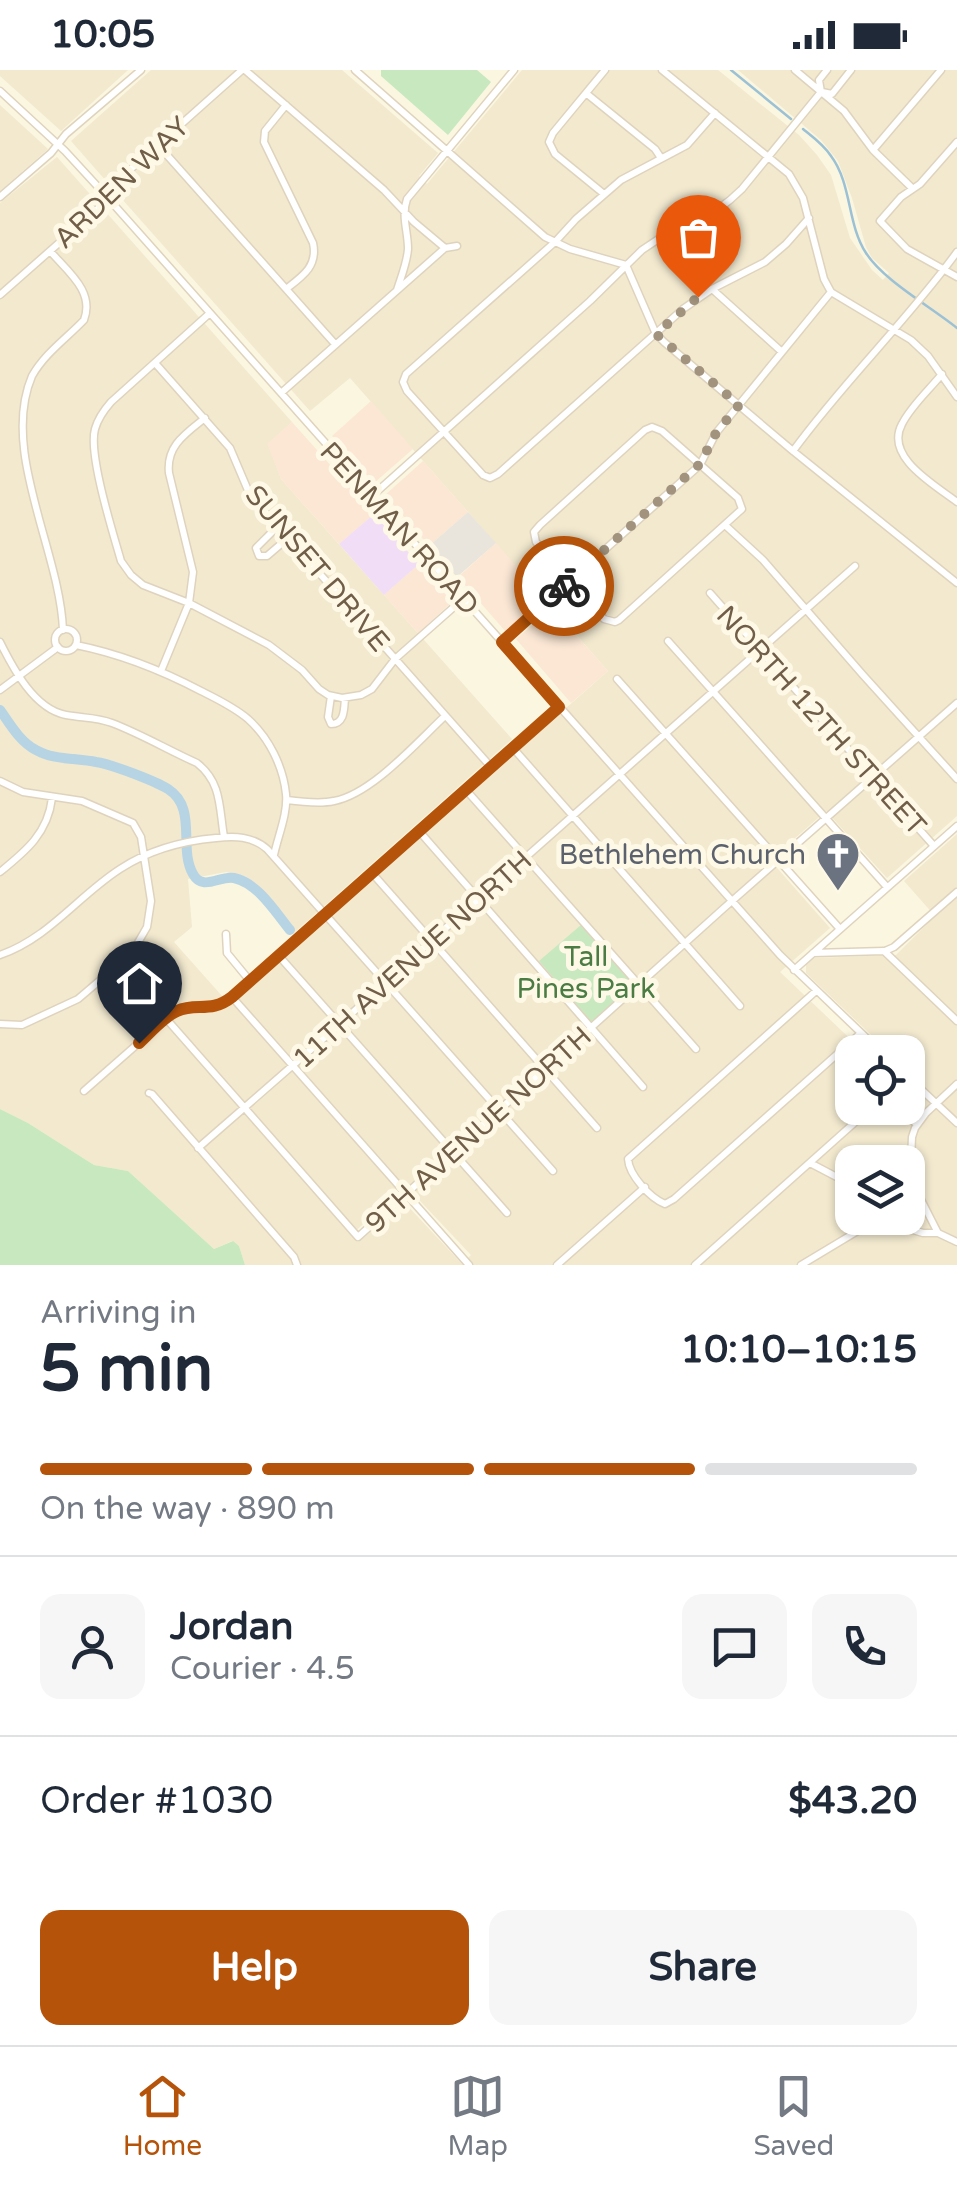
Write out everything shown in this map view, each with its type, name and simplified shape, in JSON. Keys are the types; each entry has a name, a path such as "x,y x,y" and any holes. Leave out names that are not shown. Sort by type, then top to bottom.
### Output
{"street":[{"path":"0,197 141,70"},
{"path":"244,70 445,248"},
{"name":"ARDEN WAY","path":"0,295 102,205 114,184 244,70"},
{"path":"355,70 538,232 570,249 626,266 656,334 957,583"},
{"path":"396,290 408,246 404,211 408,198 514,70"},
{"path":"604,194 556,154 549,142 605,70"},
{"path":"662,70 790,174 797,185 831,292 911,340 928,356 957,397"},
{"path":"794,70 844,111 873,150 912,188"},
{"path":"372,496 654,241 730,200 821,92 819,80 827,70"},
{"path":"821,92 832,94 852,70"},
{"path":"873,150 941,70"},
{"name":"PENMAN ROAD","path":"0,91 107,197 732,902 794,970 861,1034"},
{"path":"586,94 661,158"},
{"path":"286,105 265,132 264,142 315,250 309,270 286,289"},
{"path":"715,113 687,145 631,173 576,219 406,374 403,382 407,391 490,478 682,309 765,262 808,218"},
{"path":"957,142 880,221 907,250 957,277"},
{"path":"158,145 335,344"},
{"path":"281,393 445,248 457,246"},
{"path":"50,251 85,292 87,312 33,374 19,412 18,440 64,630"},
{"path":"794,451 957,252"},
{"path":"712,289 782,352"},
{"path":"502,642 700,464 716,433 831,292"},
{"path":"210,313 121,392 102,412 95,429 94,458 118,550 131,575 269,645 319,688 331,696 345,698 372,689 396,660 464,599"},
{"name":"SUNSET DRIVE","path":"155,362 234,454 250,495 491,767"},
{"path":"942,374 903,422 898,443 903,458 957,502"},
{"path":"161,671 193,584 192,562 168,460 180,438 205,418"},
{"path":"646,430 662,431 700,464 738,498 742,510 615,622 604,619 536,542 534,532 646,430"},
{"path":"278,526 256,548 259,556 267,556 288,538"},
{"path":"726,526 750,546 957,779"},
{"name":"11TH AVENUE NORTH","path":"198,1148 855,566"},
{"name":"NORTH 12TH STREET","path":"710,593 934,846"},
{"path":"58,647 68,651 76,645 74,632 64,630"},
{"path":"58,647 56,637 64,630"},
{"path":"668,641 887,887"},
{"path":"0,642 38,698 60,713 115,724 208,772 217,789 224,837"},
{"path":"76,645 140,662 247,718 270,746 281,769 287,800 274,856"},
{"path":"0,690 58,647"},
{"path":"617,679 840,929"},
{"path":"331,696 328,717 332,724 342,720 345,698"},
{"name":"9TH AVENUE NORTH","path":"244,1107 358,1237 957,703"},
{"path":"84,1091 166,1018 182,1009 219,1006 232,997 559,707"},
{"path":"287,800 330,802 357,793 445,716"},
{"path":"513,748 740,1006"},
{"path":"0,781 23,792 82,801 126,819 138,830 150,901 147,927 132,953 78,999 22,1025 0,1024"},
{"path":"466,790 696,1049"},
{"path":"0,872 38,837 48,822 52,798"},
{"path":"794,970 957,826"},
{"path":"419,831 643,1087"},
{"path":"0,955 31,941 110,876 144,856 186,841 252,839 274,856 553,1172"},
{"path":"372,873 597,1128"},
{"path":"813,954 884,951 956,897"},
{"path":"226,934 227,953 250,981"},
{"path":"884,951 957,1021"},
{"path":"278,956 507,1212"},
{"path":"119,965 244,1107"},
{"path":"816,991 628,1159 629,1168 660,1203 669,1202 861,1034"},
{"path":"232,997 469,1265"},
{"path":"938,1233 912,1182 910,1160 915,1128 957,1084"},
{"path":"149,1093 297,1265"},
{"path":"925,1093 957,1123"},
{"path":"696,1265 852,1125"},
{"path":"912,1125 915,1128"},
{"path":"810,1164 835,1176"},
{"path":"557,1265 645,1187"},
{"path":"925,1233 938,1233 957,1242"},
{"path":"801,1265 851,1235"}],"shaded area":[{"path":"0,70 128,70 61,131 0,76"},
{"path":"151,70 342,70 438,153 419,176 427,184 522,70 718,70 799,135 817,155 831,175 850,238 883,280 889,273 866,247 838,161 821,140 738,70 957,70 957,816 887,878 826,811 770,860 830,928 780,972 846,1035 835,1035 835,1125 925,1125 925,1035 871,1035 806,973 806,964 813,958 896,955 935,916 904,881 957,834 957,1265 245,1265 239,1246 232,1241 214,1249 128,1171 94,1165 0,1109 0,203 57,157 292,422 268,444 281,479 512,739 295,932 247,877 226,872 188,879 192,927 174,942 230,1005 608,671 350,378 310,411 114,190 174,137 168,129 107,182 71,141","holes":["406,1186 471,1255 462,1264 404,1202 358,1242 351,1235"]},
{"path":"0,105 48,149 0,191"},
{"path":"371,401 413,449 374,483 332,436"},
{"path":"292,422 374,514 339,544 281,479 267,444"},
{"path":"423,461 468,512 429,546 385,495"},
{"path":"468,512 496,543 457,577 429,546"},
{"path":"374,514 419,564 384,595 339,544"},
{"path":"496,543 545,599 506,632 458,577"},
{"path":"419,564 452,602 418,633 384,595"},
{"path":"552,608 608,671 571,703 516,639"}],"green space":[{"path":"381,70 477,70 491,82 448,135 381,76"},
{"name":"Tall Pines Park","path":"581,925 636,985 592,1023 539,961"},
{"path":"0,1109 94,1165 128,1171 214,1249 233,1241 239,1246 245,1265 0,1265"}],"waterway":[{"path":"731,70 791,119"},
{"path":"803,129 825,148 838,167 855,230 866,253 895,283 957,328"},
{"path":"0,710 30,747 57,757 112,766 168,789 182,807 189,864 197,879 243,881 266,899 290,930"}],"way so far":[{"path":"564,586 700,464 716,433 739,405 656,334 698,297"}],"place":[{"name":"Bethlehem Church","path":"838,892"}],"route":[{"path":"139,1043 174,1012 212,1008 232,997 559,707 502,642 564,586"}]}
